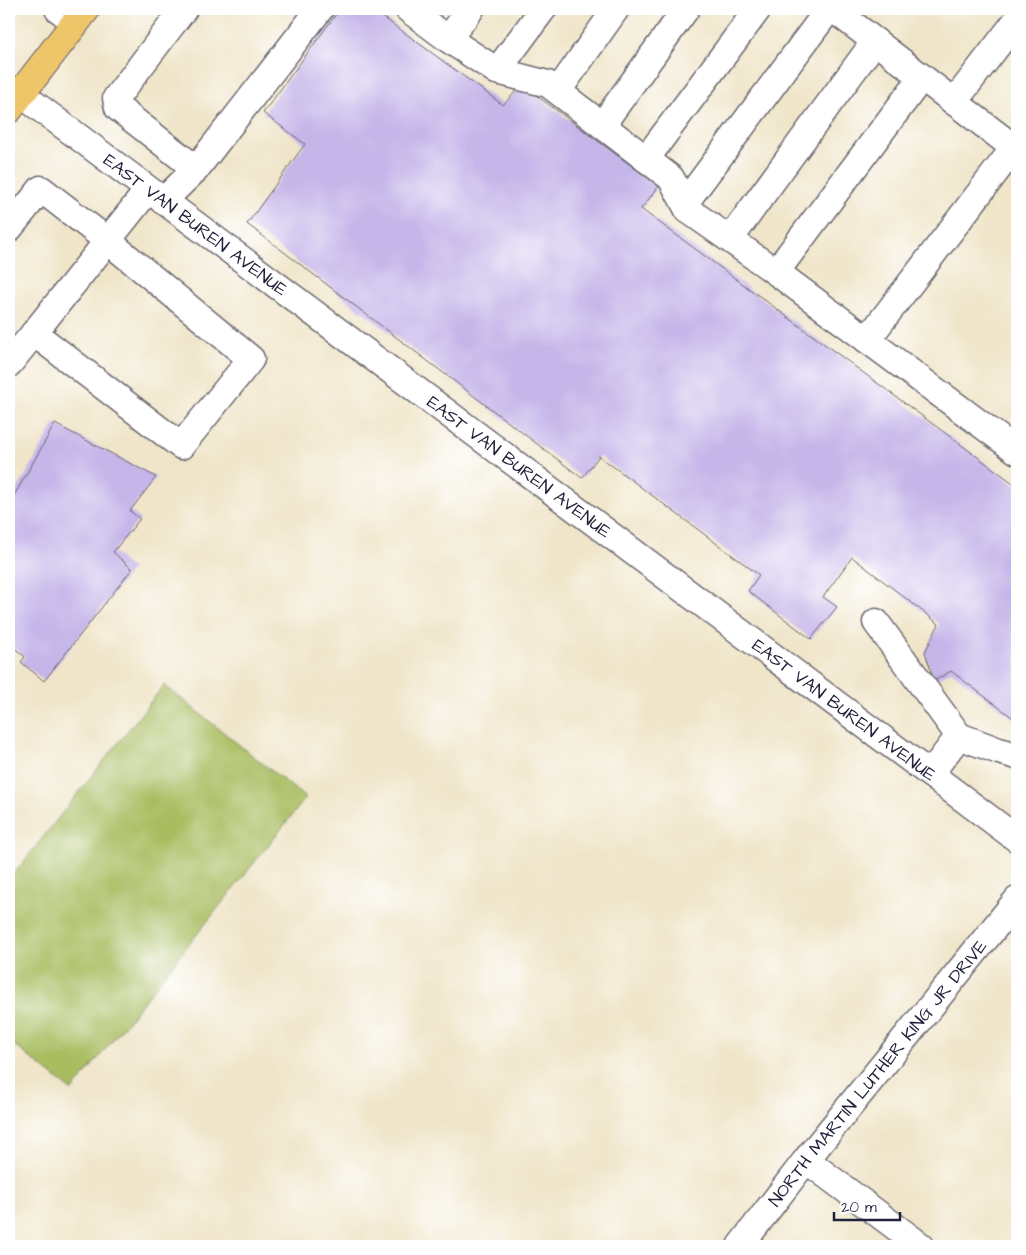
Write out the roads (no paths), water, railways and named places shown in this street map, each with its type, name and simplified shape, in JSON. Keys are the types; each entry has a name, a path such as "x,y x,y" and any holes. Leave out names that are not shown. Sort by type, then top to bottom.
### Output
{"main road":[{"path":"15,102 73,13"}],"street":[{"path":"184,9 116,98 118,108 196,170"},
{"path":"9,364 108,241 155,195 196,170 320,9"},
{"path":"408,9 448,39 498,70 548,84 671,178 688,210 776,272 1017,451"},
{"path":"448,39 471,9"},
{"path":"498,70 543,9"},
{"path":"558,92 616,9"},
{"path":"602,125 686,9"},
{"path":"646,159 758,9"},
{"path":"685,203 841,12 875,41 1016,149 868,340"},
{"path":"954,102 1017,20"},
{"path":"730,239 875,41"},
{"path":"776,272 922,77"},
{"name":"EAST VAN BUREN AVENUE","path":"15,102 155,195 1017,839"},
{"path":"9,229 41,189 108,241 251,359 181,446 34,333"},
{"path":"876,622 959,736 1017,756"},
{"path":"930,774 959,736"},
{"name":"NORTH MARTIN LUTHER KING JR DRIVE","path":"740,1246 806,1160 1017,900"},
{"path":"806,1160 921,1246"}]}
